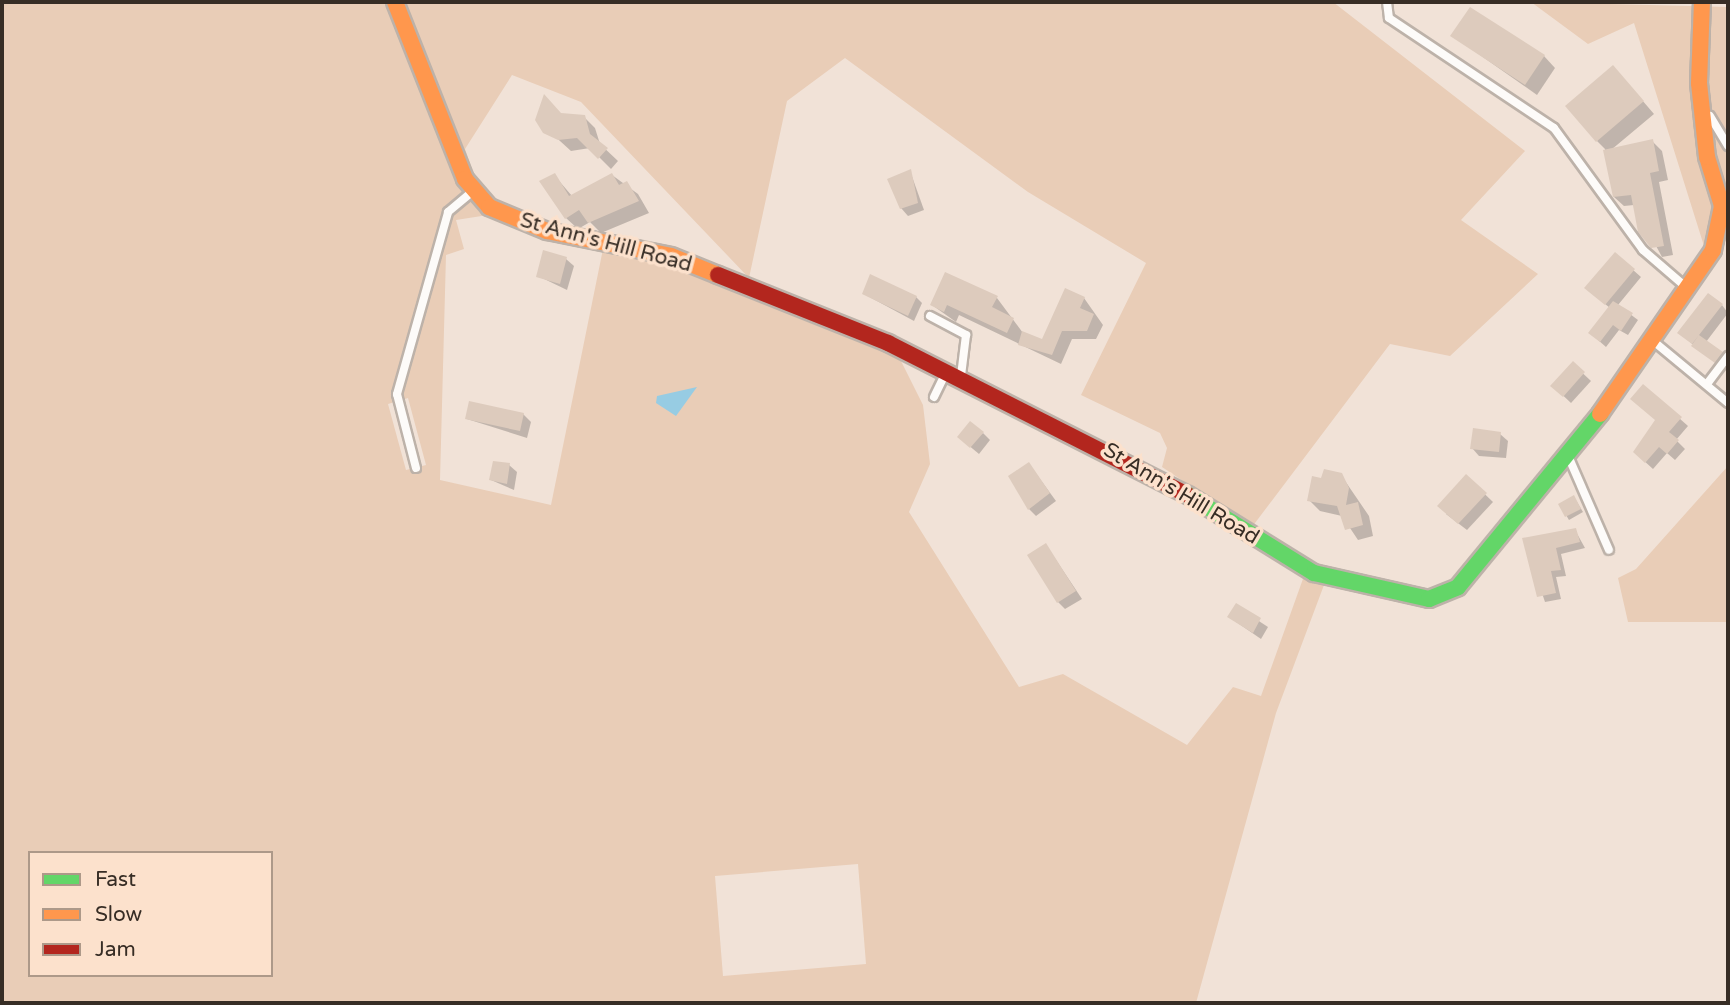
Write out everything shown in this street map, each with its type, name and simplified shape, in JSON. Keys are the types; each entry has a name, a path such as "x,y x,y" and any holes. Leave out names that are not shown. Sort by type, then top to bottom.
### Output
{"street":[{"path":"394,2 472,192"},
{"name":"St Ann's Hill Road","path":"472,192 489,207 547,231 671,256 954,373 1149,471 1314,573 1413,598 1443,597 1458,587 1568,455 1655,342 1713,250 1725,219 1700,97 1696,27 1702,2"}],"lane":[{"path":"1387,2 1389,19 1554,128 1643,250 1688,289"},
{"path":"1700,97 1728,146"},
{"path":"416,468 397,394 448,212 472,192"},
{"path":"930,316 966,335 954,373 934,397"},
{"path":"1655,342 1728,403"},
{"path":"1707,384 1728,356"},
{"path":"1568,455 1609,550"}],"shaded area":[{"path":"2,2 1333,2 1525,151 1461,220 1538,274 1450,356 1390,344 1252,527 1162,467 1167,448 1160,433 1081,395 1146,263 1028,192 845,58 787,101 749,278 581,102 512,75 465,149 488,215 456,220 464,249 446,255 440,480 551,505 603,249 668,263 897,353 923,405 930,464 909,512 1019,687 1063,674 1187,745 1233,687 1261,696 1304,576 1324,585 1276,713 1196,1003 2,1003","holes":["408,398 426,465 406,470 388,404","858,864 866,964 723,976 715,876"]},
{"path":"1531,2 1728,7 1728,237 1700,284 1704,246 1634,23 1588,44"},
{"path":"1728,466 1728,622 1628,622 1618,578 1636,569"}],"water":[{"path":"697,387 676,416 656,403 657,396"}],"building":[{"path":"1470,7 1545,55 1525,85 1450,36"},
{"path":"1613,65 1644,101 1596,142 1565,106"},
{"path":"544,94 561,113 585,115 590,134 608,148 598,159 577,138 558,140 543,133 535,120"},
{"path":"1653,139 1659,171 1650,173 1664,246 1651,248 1638,232 1631,195 1613,197 1603,150"},
{"path":"911,169 918,203 900,209 887,179"},
{"path":"555,173 569,196 612,173 619,185 627,181 639,201 588,223 579,210 565,219 539,181"},
{"path":"543,250 567,257 560,284 536,277"},
{"path":"1615,252 1635,269 1605,305 1584,288"},
{"path":"945,272 998,296 992,307 1014,318 1007,333 947,305 944,312 930,305"},
{"path":"870,274 917,296 908,316 862,294"},
{"path":"1065,288 1085,297 1080,308 1094,314 1087,331 1062,331 1052,355 1018,345 1022,331 1042,339"},
{"path":"1708,293 1723,304 1692,344 1677,333"},
{"path":"1613,301 1633,313 1621,331 1613,325 1600,342 1588,333"},
{"path":"1699,335 1723,352 1715,363 1691,346"},
{"path":"1573,361 1585,372 1563,397 1550,386"},
{"path":"1643,384 1682,417 1669,432 1679,440 1667,454 1659,447 1645,463 1633,452 1655,420 1630,399"},
{"path":"469,401 524,413 520,431 465,419"},
{"path":"970,421 984,432 970,448 957,437"},
{"path":"1473,428 1501,432 1499,452 1470,449"},
{"path":"493,461 510,463 507,484 489,480"},
{"path":"1029,462 1050,493 1028,510 1008,476"},
{"path":"1324,469 1342,473 1349,488 1346,505 1358,502 1363,525 1345,530 1337,506 1307,501 1312,476 1321,478"},
{"path":"1466,474 1487,493 1458,524 1437,506"},
{"path":"1574,495 1581,509 1565,517 1558,504"},
{"path":"1576,528 1580,542 1556,548 1561,570 1551,571 1556,593 1537,597 1522,538"},
{"path":"1046,543 1076,591 1057,603 1027,555"},
{"path":"1236,603 1261,618 1253,633 1227,617"}],"traffic: fast":[{"path":"1188,495 1314,573 1429,599 1458,587 1600,414"}],"traffic: slow":[{"path":"395,2 465,179 489,207 547,231 671,256 718,275"},
{"path":"1600,414 1713,250 1722,206 1707,157 1699,83 1702,2"}],"traffic: jam":[{"path":"718,275 888,343 1188,495"}]}
